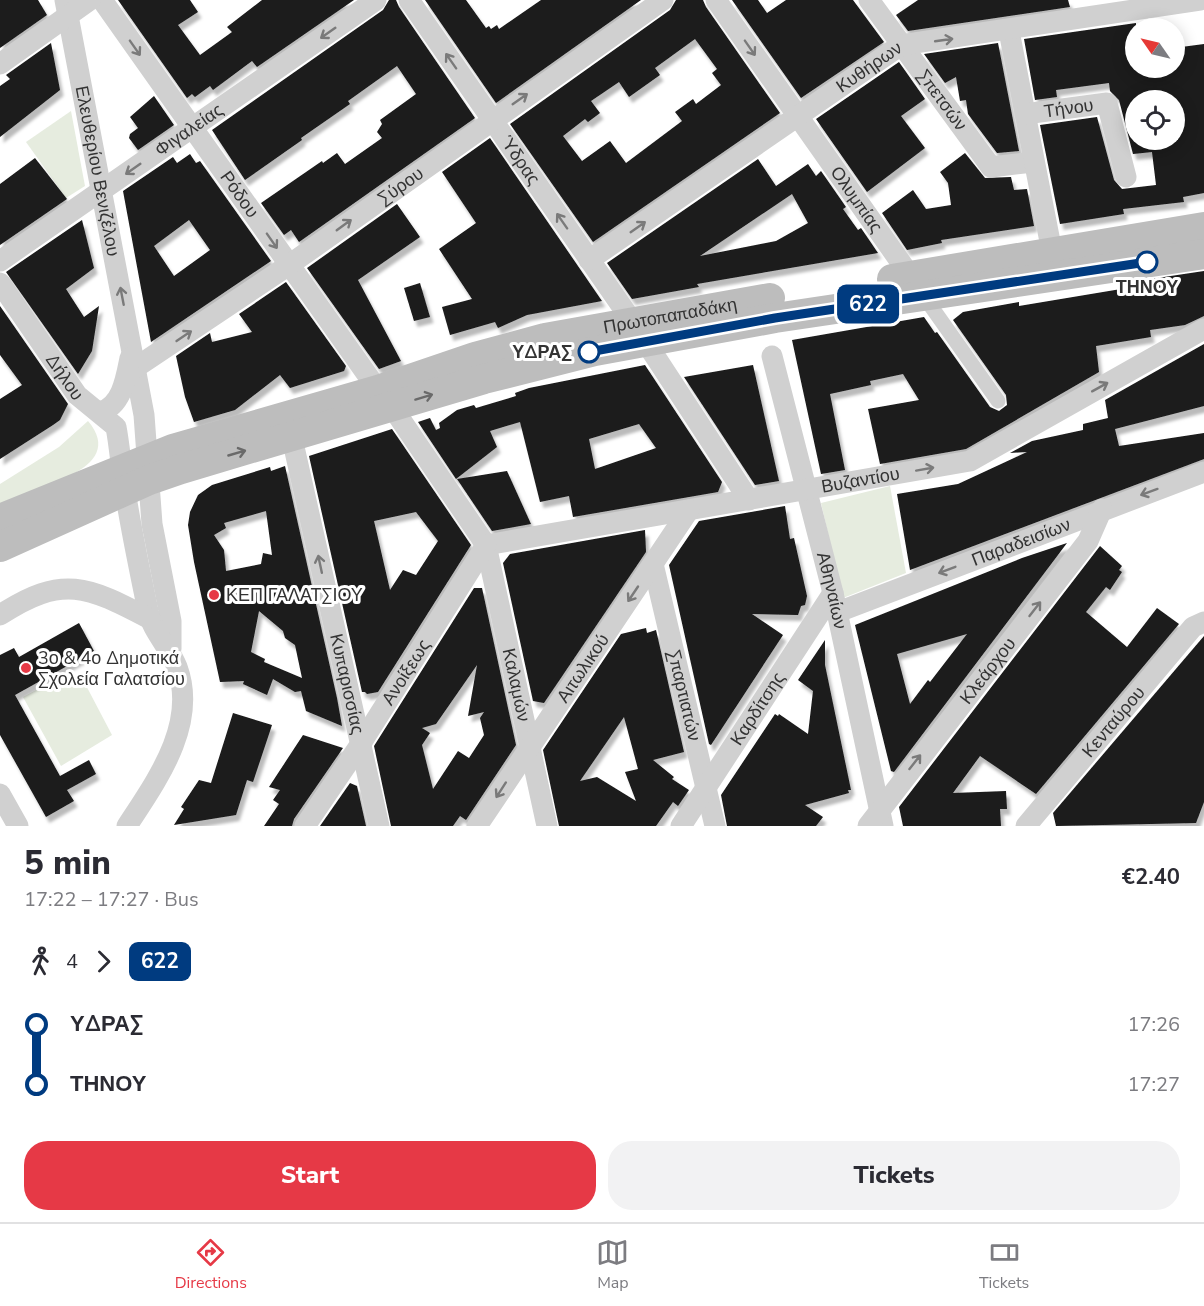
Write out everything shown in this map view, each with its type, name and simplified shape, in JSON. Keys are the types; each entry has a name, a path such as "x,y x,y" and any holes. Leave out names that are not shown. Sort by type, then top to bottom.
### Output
{"main road":[{"name":"Πρωτοπαπαδάκη","path":"916,285 1052,252 1204,227"},
{"name":"Πρωτοπαπαδάκη","path":"136,475 292,438 385,399 475,357 545,338 638,331 916,285 1204,254"},
{"name":"Πρωτοπαπαδάκη","path":"0,547 136,475 173,449 385,399"},
{"path":"0,519 136,475"}],"street":[{"path":"0,64 66,8 90,0"},
{"name":"Ρόδου","path":"102,0 486,545"},
{"name":"Φιγαλείας","path":"0,261 376,0"},
{"name":"Ύδρας","path":"409,0 590,260 748,500"},
{"name":"Σύρου","path":"135,368 289,265 491,119 663,0"},
{"name":"Ολυμπίας","path":"716,0 998,401"},
{"name":"Σπετσών","path":"869,0 991,167 1032,162"},
{"name":"Κυθήρων","path":"590,260 901,45 1009,31 1081,10 1200,0"},
{"name":"Ελευθερίου Βενιζέλου","path":"66,8 135,368 136,475 150,619 171,650 182,680 183,703 179,728 159,775 127,826"},
{"name":"Τήνου","path":"1009,31 1032,162 1052,252"},
{"name":"Τήνου","path":"1025,114 1107,103 1126,177"},
{"name":"Δήλου","path":"0,283 77,395 116,427 136,475"},
{"name":"Βυζαντίου","path":"486,545 970,461 1204,329"},
{"name":"Ελευθερίου Βενιζέλου","path":"100,412 108,410 121,392 130,360 130,341"},
{"name":"Αθηναίων","path":"772,356 805,490 836,602 876,820"},
{"name":"Κυπαρισσίας","path":"292,438 379,826"},
{"name":"Παραδεισίων","path":"836,602 1204,472"},
{"name":"Ελευθερίου Βενιζέλου","path":"136,475 152,524 171,621 171,650"},
{"name":"Κλεάρχου","path":"876,820 1088,541 1102,509"},
{"name":"Αιτωλικού","path":"477,826 689,510"},
{"name":"Ανοίξεως","path":"305,826 360,745 486,545"},
{"name":"Καλαμών","path":"486,545 547,826"},
{"name":"Σπαρτιατών","path":"653,564 708,787 715,826"},
{"path":"0,615 26,598 46,590 63,588 87,590 150,619"},
{"name":"Καρδίτσης","path":"681,826 836,602"},
{"name":"Κενταύρου","path":"1026,826 1193,627 1204,622"},
{"path":"0,794 18,826"}],"shaded area":[{"path":"71,111 85,186 66,198 26,142"},
{"path":"88,421 98,438 96,453 87,465 72,475 0,504 0,484 59,447"},
{"path":"890,486 906,573 843,598 821,503"},
{"path":"80,674 112,735 61,766 23,697 55,680 59,686"}],"building":[{"path":"0,0 38,0 47,15 0,48"},
{"path":"118,0 190,0 198,12 178,25 200,55 232,32 227,27 262,0 354,0 257,67 252,61 213,90 210,86 195,97 192,94 187,98"},
{"path":"389,0 396,0 475,118 299,242 291,230 284,235 261,203 322,161 323,163 337,153 345,164 382,138 377,132 382,124 380,120 416,94 397,66 348,101 350,104 301,138 302,140 245,180 212,130 383,10"},
{"path":"425,0 466,0 486,28 489,26 491,29 497,25 499,29 541,0 641,0 496,103"},
{"path":"676,0 703,0 780,113 593,242 510,124 670,10","holes":["695,39 717,69 712,73 721,85 696,104 693,99 675,112 682,121 626,163 610,141 582,161 563,136 585,119 588,122 600,113 591,101 619,82 629,97 660,75 655,68"]},
{"path":"732,0 758,0 767,13 786,0 853,0 884,42 801,98"},
{"path":"918,0 1068,0 1070,7 908,31 896,15"},
{"path":"1125,25 1125,78 1185,78 1185,47 1204,44 1204,193 1183,197 1184,202 1123,209 1124,214 1060,224 1040,125 1097,117 1114,180 1122,189 1156,185 1152,152 1133,154 1132,150 1185,150 1185,90 1125,90 1125,123 1119,100 1110,91 1109,83 1056,90 1057,97 1035,100 1024,39"},
{"path":"51,43 60,90 0,137 0,86 10,79 6,75"},
{"path":"998,43 1019,151 997,153 968,114 966,100 960,101 956,77 945,83 924,54"},
{"path":"899,62 925,99 901,116 925,148 867,192 816,119"},
{"path":"154,96 174,125 138,150 129,138 130,134 138,128 130,117"},
{"path":"490,138 602,301 527,315 498,328 495,322 450,335 442,307 472,299 439,249 476,223 442,172"},
{"path":"965,153 985,178 1011,177 1014,190 1027,189 1034,226 941,240 942,243 907,250 882,213 913,190 926,209 951,205 948,183 940,172"},
{"path":"190,154 196,163 200,161 271,261 151,342 123,191 173,157 177,163","holes":["189,220 210,250 174,276 154,246"]},
{"path":"35,158 67,199 0,245 0,184"},
{"path":"758,159 776,186 808,164 816,176 821,171 846,207 843,209 858,230 861,228 878,253 697,284 699,287 632,299 607,263","holes":["792,194 808,223 776,241 700,256"]},
{"path":"397,204 420,237 358,280 401,361 379,369 307,268"},
{"path":"82,220 94,268 66,289 84,317 99,306 92,351 78,374 6,272"},
{"path":"1204,271 1204,316 1185,325 1150,330 1151,337 1096,346 1099,372 966,449 880,464 868,409 919,400 903,374 870,381 871,385 830,394 845,470 821,474 792,340 924,317 990,407 999,411 1007,405 1006,395 953,320 963,312 1019,302 1019,306 1145,285 1144,280"},
{"path":"286,282 346,366 344,371 290,388 280,375 235,410 194,422 185,397 176,356 210,333 212,342 252,332 239,314"},
{"path":"420,283 430,317 414,321 404,288"},
{"path":"0,306 68,404 60,420 0,459 0,399 22,385 0,355"},
{"path":"1204,344 1204,406 1115,429 1119,446 1204,433 1204,459 910,570 897,494 958,484 1027,452 1010,453 1032,441 1083,430 1083,424 1108,418 1105,400"},
{"path":"645,365 722,482 718,492 573,517 569,496 540,502 520,422 490,431 497,447 456,479 418,422 430,418 436,430 440,428 439,423 457,410 474,405 476,408 516,396 515,393 529,388","holes":["639,424 656,448 595,469 589,439"]},
{"path":"753,365 779,481 755,485 684,377"},
{"path":"392,429 471,545 378,692 367,694 362,692 309,456","holes":["416,512 438,541 416,575 403,570 390,590 374,521"]},
{"path":"285,466 342,726 306,711 301,691 295,692 273,679 267,695 243,684 244,681 220,682 194,562 188,525 190,512 198,495 212,485 270,467 271,471","holes":["266,511 272,555 263,553 261,564 226,571 224,550 214,535 226,528 224,523","259,611 283,631 285,638 295,645 302,678 264,662 265,659 251,652"]},
{"path":"507,471 531,524 492,531 457,479"},
{"path":"785,506 790,539 794,538 807,596 805,605 801,606 798,615 752,614 783,635 711,745 669,565 699,521"},
{"path":"645,530 646,552 544,703 533,701 503,563 510,554"},
{"path":"1067,543 894,772 891,771 855,625 1022,558","holes":["967,634 930,682 928,680 910,704 897,654"]},
{"path":"1100,546 1122,566 1119,570 1122,572 1110,590 1106,587 1086,612 1127,647 1157,608 1179,624 1036,794 980,756 953,793 1006,791 1007,809 1000,809 1001,826 903,826 899,807"},
{"path":"474,588 482,588 516,745 466,820 460,816 453,826 391,826 374,746","holes":["477,665 468,716 484,712 480,718 484,735 469,758 458,751 433,789 422,745 430,733 422,728 436,724"]},
{"path":"79,623 94,651 15,695 60,776 89,760 96,774 67,790 74,801 46,817 0,735 0,655 14,648 19,657"},
{"path":"646,628 647,633 656,630 684,752 653,760 674,777 672,779 689,790 678,806 673,802 656,826 559,826 543,750 621,634","holes":["624,717 638,769 625,772 636,801 597,777 580,781"]},
{"path":"1204,636 1204,802 1196,823 1056,826 1053,813"},
{"path":"825,640 825,665 851,790 848,790 849,793 805,805 823,817 816,826 727,826 721,795 775,714 778,716 779,714 808,734 813,691 798,680"},
{"path":"233,713 272,725 253,782 247,780 236,815 174,825 184,809 181,807 199,780 211,783"},
{"path":"303,735 343,748 294,819 292,826 264,826 279,804 273,800 280,790 269,787"},
{"path":"350,783 357,786 366,826 320,826"}],"bus line":[{"name":"622","path":"589,352 775,318 1147,262"}],"place":[{"name":"ΤΗΝΟΥ","path":"1147,262"},
{"name":"ΥΔΡΑΣ","path":"589,352"},
{"name":"ΚΕΠ ΓΑΛΑΤΣΙΟΥ","path":"214,595"},
{"name":"3ο & 4ο Δημοτικά Σχολεία Γαλατσίου","path":"26,668"}]}
